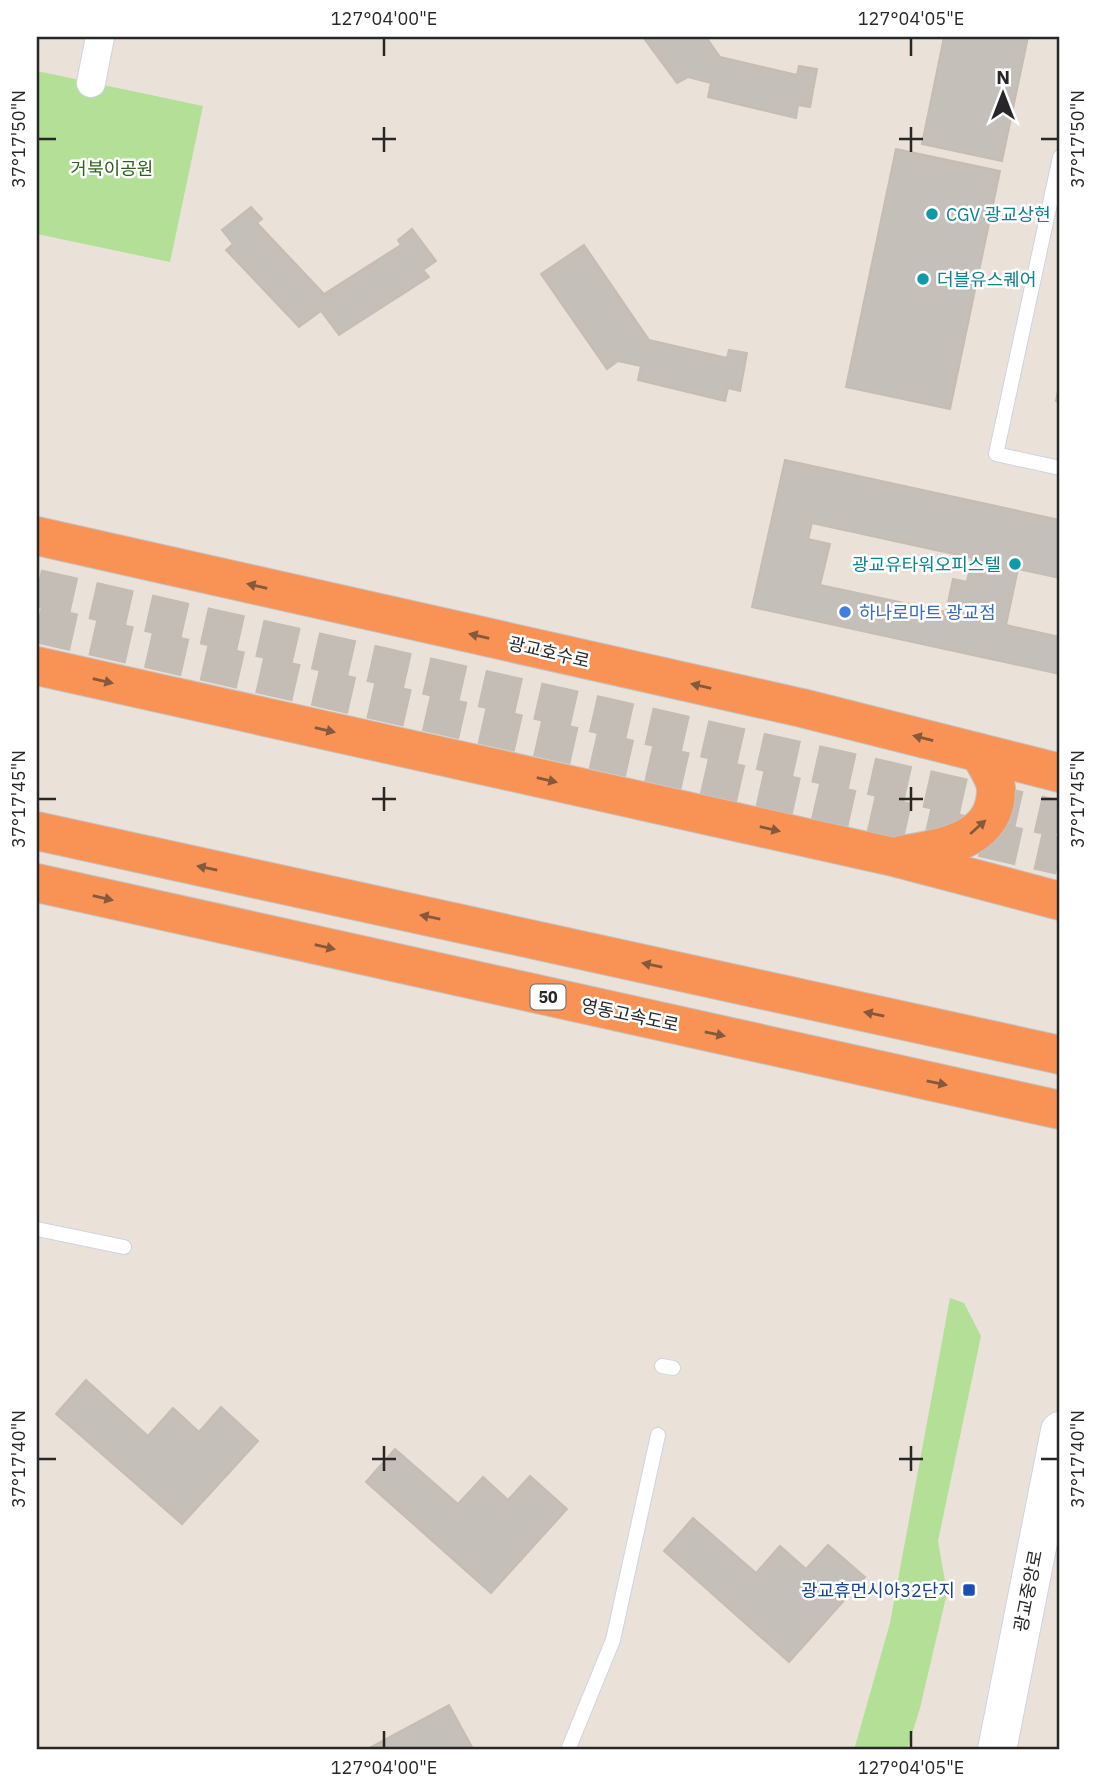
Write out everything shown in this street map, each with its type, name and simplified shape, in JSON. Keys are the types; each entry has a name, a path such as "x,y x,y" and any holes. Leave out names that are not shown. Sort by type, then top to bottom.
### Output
{"highway":[{"name":"광교호수로","path":"37,537 802,708 1060,773"},
{"path":"37,666 893,857 1060,901"},
{"path":"893,857 947,848 981,828 991,813 996,786 980,752"},
{"path":"37,831 1060,1055"},
{"name":"영동고속도로","path":"37,883 1060,1110"}],"main road":[{"name":"광교중앙로","path":"996,1750 1060,1431"}],"street":[{"path":"91,83 100,37"}],"lane":[{"path":"1060,157 996,454 1060,468"},
{"path":"37,1229 124,1247"},
{"path":"568,1750 613,1640 658,1436"}],"green space":[{"name":"거북이공원","path":"37,71 203,106 170,262 37,234"},
{"path":"950,1298 964,1303 981,1336 938,1541 947,1593 920,1708 907,1750 854,1750 890,1623"}],"building":[{"path":"643,37 706,37 720,57 797,75 799,66 817,69 810,107 798,105 796,118 708,97 711,83 688,77 677,83"},
{"path":"944,37 1028,37 1002,161 922,144"},
{"name":"더블유스퀘어","path":"896,149 1000,171 950,409 846,387"},
{"path":"251,207 262,219 257,223 324,294 401,245 398,240 412,229 436,261 423,270 429,277 339,335 321,311 299,327 226,250 233,244 222,230"},
{"path":"584,245 649,340 727,358 729,350 747,353 740,391 728,388 725,401 638,380 641,366 618,361 607,369 541,274"},
{"path":"1060,380 1060,402 1056,401"},
{"name":"광교유타워오피스텔","path":"785,460 1060,520 1060,578 1018,569 1006,625 1060,637 1060,674 752,607","holes":["812,523 972,558 967,582 953,579 946,612 820,585 830,544 808,539"]},
{"path":"86,1380 148,1436 173,1408 199,1432 221,1407 258,1441 182,1524 56,1414"},
{"path":"395,1449 458,1504 483,1477 508,1500 530,1476 567,1509 491,1593 366,1482"},
{"path":"693,1518 756,1573 780,1546 806,1569 828,1545 865,1577 789,1662 664,1551"},
{"path":"449,1705 472,1747 466,1750 366,1750"}],"tunnel":[{"path":"37,588 1060,819"},
{"path":"37,624 1060,856"}],"place":[{"name":"CGV 광교상현","path":"932,214"},
{"name":"더블유스퀘어","path":"923,279"},
{"name":"광교유타워오피스텔","path":"1015,564"},
{"name":"하나로마트 광교점","path":"845,612"},
{"name":"광교휴먼시아32단지","path":"969,1590"}]}
